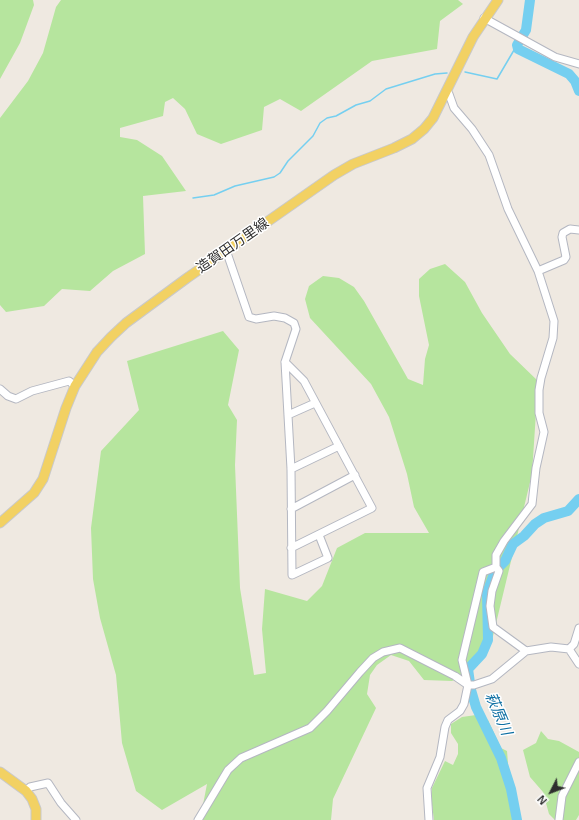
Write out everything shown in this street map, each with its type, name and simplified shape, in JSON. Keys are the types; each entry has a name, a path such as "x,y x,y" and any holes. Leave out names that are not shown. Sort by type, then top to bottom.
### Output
{"main road":[{"name":"造賀田万里線","path":"1,520 34,493 43,479 66,408 76,386 97,352 126,323 226,250 334,175 353,164 394,148 412,139 424,129 433,118 484,18 498,0"},
{"path":"0,772 26,791 32,799 36,809 36,820"}],"street":[{"path":"484,18 555,57 579,64"},
{"path":"446,92 449,94 454,108 472,129 488,155 508,209 538,270 554,321 553,338 540,378 539,412 544,432 536,468 532,504 530,509 504,541 496,555 497,569 492,592 491,624 497,631 526,651"},
{"path":"538,270 564,260 566,257 562,237 563,233 570,229 579,230"},
{"path":"226,250 249,317 256,320 274,316 285,318 294,323 296,329 286,362 291,468 292,575 328,558 319,535"},
{"path":"286,362 304,381 372,508 291,548"},
{"path":"0,390 8,396 16,399 32,391 69,381 76,386"},
{"path":"288,415 315,403"},
{"path":"291,468 339,446"},
{"path":"291,509 355,475"},
{"path":"429,820 427,796 430,778 440,757 445,727 448,720 460,711 464,704 468,685 462,660 483,572 497,569"},
{"path":"569,649 574,644 579,628"},
{"path":"468,685 492,679 526,651 552,647 569,649 579,664"},
{"path":"198,820 228,770 241,758 310,728 328,712 373,658 383,652 392,648 400,648 456,676 468,685"},
{"path":"559,820 562,796 579,762"},
{"path":"26,791 30,787 48,783 61,803 76,820"}],"green space":[{"path":"0,0 33,0 34,5 20,43 0,79"},
{"path":"61,0 458,0 463,4 440,21 437,49 372,61 301,111 280,99 264,107 262,130 221,144 197,134 185,109 173,98 165,102 163,116 120,128 120,137 137,140 162,156 186,191 143,196 145,254 113,271 90,291 62,289 44,306 6,312 0,305 0,118 28,81 43,53 56,7"},
{"path":"445,264 465,282 482,313 510,354 538,381 532,474 493,636 482,660 466,675 452,681 424,680 409,661 391,655 377,665 370,675 367,694 376,708 333,799 331,820 200,820 207,784 162,810 136,791 122,743 116,675 100,618 93,579 91,528 101,451 139,410 127,361 223,331 239,350 228,405 237,420 235,465 240,588 254,675 266,673 262,629 265,589 307,601 322,586 337,548 365,533 429,533 414,507 407,474 389,417 371,384 310,318 305,299 309,286 323,276 339,278 354,287 364,301 408,379 423,385 425,359 429,345 419,296 419,279 430,269"},
{"path":"476,715 488,720 501,748 507,751 510,788 517,820 434,820 431,797 432,788 445,761 453,765 458,754 458,744 451,733 451,724 462,717"},
{"path":"541,731 548,739 559,741 579,752 579,815 576,820 555,820 549,814 543,792 530,777 523,750 536,743"}],"waterway":[{"name":"萩原川","path":"530,0 526,30 517,45 518,49 569,74 575,81 579,91"},
{"path":"465,72 497,79 517,45"},
{"path":"193,198 214,195 235,186 274,177 280,173 288,161 313,136 320,123 327,118 336,116 356,105 370,101 386,89 435,74 447,73"},
{"name":"萩原川","path":"517,820 511,789 501,758 476,707 471,690 468,669 482,654 488,640 487,593 495,571 505,561 513,544 524,536 535,524 544,518 568,511 579,499"}]}
